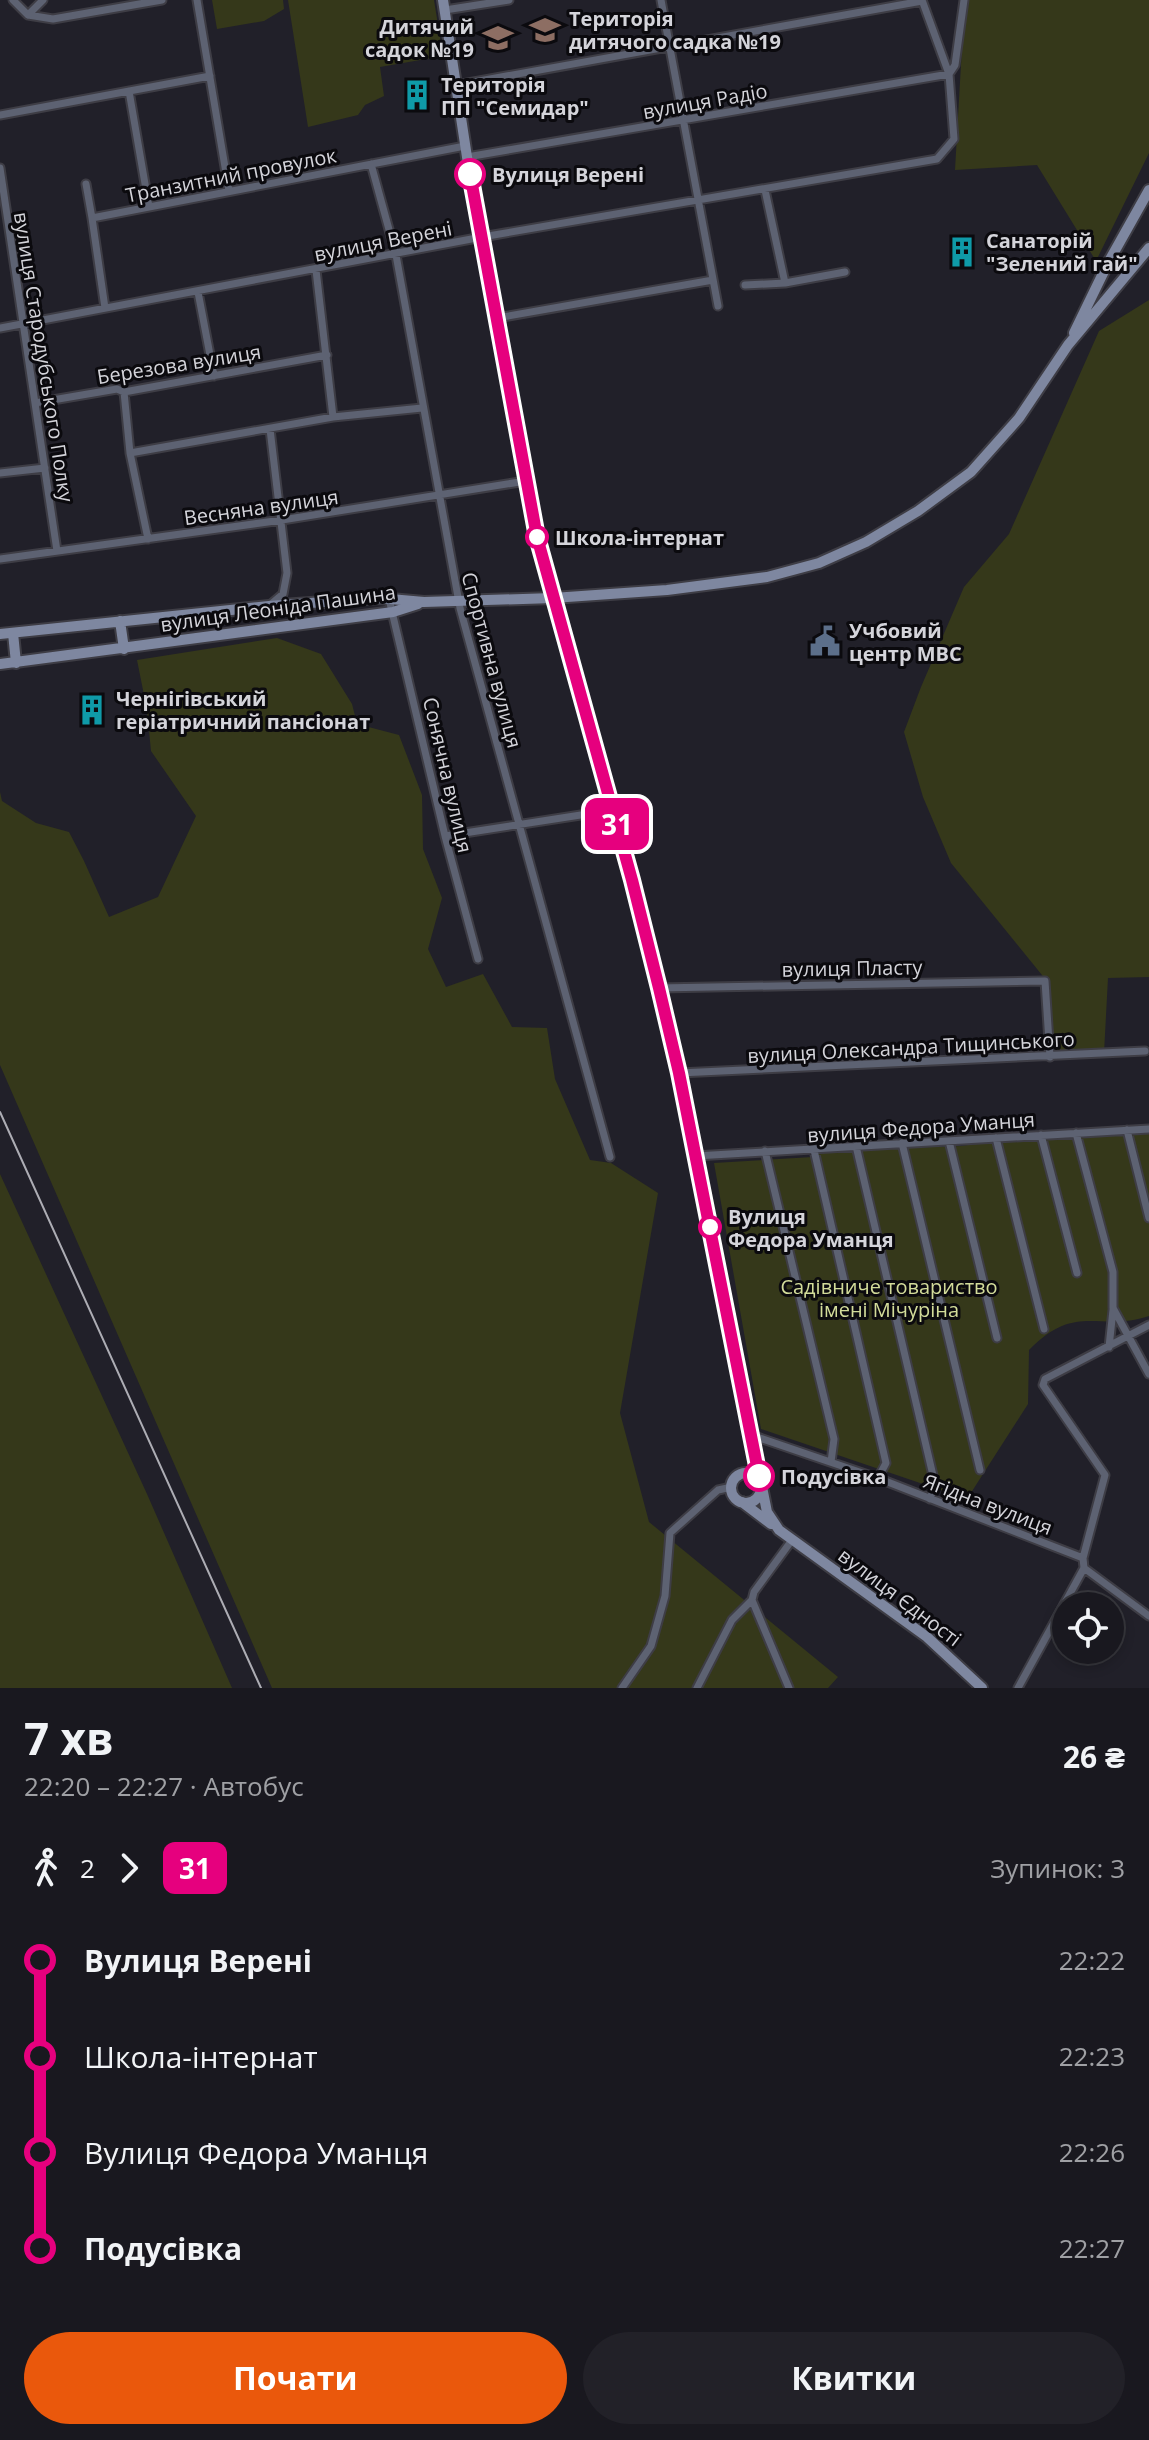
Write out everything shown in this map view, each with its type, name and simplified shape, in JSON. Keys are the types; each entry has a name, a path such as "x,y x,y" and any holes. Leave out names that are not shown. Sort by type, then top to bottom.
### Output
{"main road":[{"name":"вулиця Єдності","path":"444,5 466,152 526,481 553,598 613,810 679,1073 767,1512 779,1530 927,1637 982,1688"},
{"path":"1068,345 1108,263 1149,190"},
{"path":"424,602 667,590 767,577 819,563 866,542 918,511 971,472 1019,418 1068,345 1149,248"},
{"name":"вулиця Леоніда Пашина","path":"0,634 269,606 389,599 424,602"},
{"name":"вулиця Леоніда Пашина","path":"0,664 393,612 424,602"},
{"path":"120,621 124,649"},
{"path":"13,633 16,663"},
{"path":"750,1430 748,1461 732,1487 733,1494 779,1530"},
{"path":"739,1475 753,1475 761,1486 760,1493 753,1500 740,1501"}],"street":[{"path":"13,0 28,15 53,19 162,0"},
{"path":"28,15 43,0"},
{"path":"197,0 229,191"},
{"path":"444,5 509,0"},
{"path":"661,0 718,306"},
{"path":"457,85 922,0 949,74"},
{"path":"949,74 955,65 964,0"},
{"name":"вулиця Радіо","path":"466,152 683,121 949,74"},
{"name":"вулиця Верені","path":"0,328 482,237 937,159 954,139 949,74"},
{"path":"0,115 210,76"},
{"path":"129,91 149,207"},
{"name":"Транзитний провулок","path":"92,218 371,164 466,152"},
{"name":"Спортивна вулиця","path":"371,164 396,255 458,599 610,1157"},
{"name":"вулиця Стародубського Полку","path":"0,168 57,551"},
{"path":"86,184 105,308"},
{"path":"765,190 785,283"},
{"path":"0,244 11,242"},
{"path":"316,270 333,417"},
{"path":"745,285 785,283 845,272"},
{"path":"497,318 713,280"},
{"path":"198,292 214,376"},
{"name":"Березова вулиця","path":"35,403 117,389 124,392 327,355"},
{"path":"124,392 130,453 148,539"},
{"path":"130,453 333,417 422,408"},
{"path":"269,606 283,594 287,573 270,429"},
{"path":"0,473 45,468"},
{"name":"Весняна вулиця","path":"0,559 438,497 526,481"},
{"name":"Сонячна вулиця","path":"389,599 445,836 478,959"},
{"path":"445,836 613,810"},
{"name":"вулиця Пласту","path":"659,988 1045,981 1050,1057"},
{"name":"вулиця Олександра Тищинського","path":"679,1073 1145,1051"},
{"name":"вулиця Федора Уманця","path":"695,1156 1149,1129"},
{"path":"1127,1130 1149,1218"},
{"path":"1076,1133 1113,1272 1109,1347"},
{"path":"1041,1135 1077,1273"},
{"path":"996,1138 1044,1329"},
{"path":"949,1141 997,1338"},
{"path":"902,1143 980,1470"},
{"path":"856,1146 935,1484 930,1499"},
{"path":"814,1150 886,1463 878,1478"},
{"path":"765,1151 834,1439 831,1462"},
{"path":"1113,1308 1149,1374"},
{"path":"1018,1688 1084,1568 1083,1558 1105,1475 1043,1385 1045,1379 1149,1325"},
{"name":"Ягідна вулиця","path":"750,1430 1083,1558"},
{"path":"622,1688 651,1646 665,1596 670,1533 718,1490 732,1487"},
{"path":"697,1688 732,1620 752,1600 754,1592 792,1540"},
{"path":"1084,1568 1149,1616"},
{"path":"752,1600 789,1688"}],"green space":[{"path":"212,0 283,0 284,9 264,21 217,29"},
{"path":"288,0 434,0 443,56 380,67 384,96 365,105 358,115 308,127"},
{"path":"969,0 1149,0 1149,153 1096,261 1037,165 955,170 962,47"},
{"path":"1149,300 1149,977 1108,978 1104,1053 1050,1055 1046,980 951,863 923,797 904,732 964,587 1009,534 1099,331"},
{"path":"277,638 321,654 352,704 357,724 399,735 422,795 423,849 442,898 428,949 446,987 483,974 512,1027 547,1028 555,1079 590,1160 611,1163 658,1193 620,1413 649,1522 838,1677 828,1688 272,1688 0,1065 0,792 2,801 36,823 69,832 109,917 158,897 196,816 151,751 137,660"},
{"name":"Садівниче товариство імені Мічуріна","path":"1149,1133 1149,1316 1116,1322 1075,1322 1046,1335 1029,1350 1028,1404 967,1499 761,1429 714,1163 813,1157 819,1151 961,1146 1017,1138"},
{"path":"0,1174 147,1494 232,1688 0,1688"}],"railway":[{"path":"0,1112 261,1688"}],"bus line":[{"name":"31","path":"470,174 537,537 659,988 679,1073 759,1476"}],"place":[{"name":"Територія дитячого садка №19","path":"545,30"},
{"name":"Дитячий садок №19","path":"498,38"},
{"name":"Територія ПП \"Семидар\"","path":"417,95"},
{"name":"Вулиця Верені","path":"470,174"},
{"name":"Санаторій \"Зелений гай\"","path":"962,252"},
{"name":"Школа-інтернат","path":"537,537"},
{"name":"Учбовий центр МВС","path":"825,641"},
{"name":"Чернігівський геріатричний пансіонат","path":"92,710"},
{"name":"Вулиця Федора Уманця","path":"710,1227"},
{"name":"Подусівка","path":"759,1476"}]}
